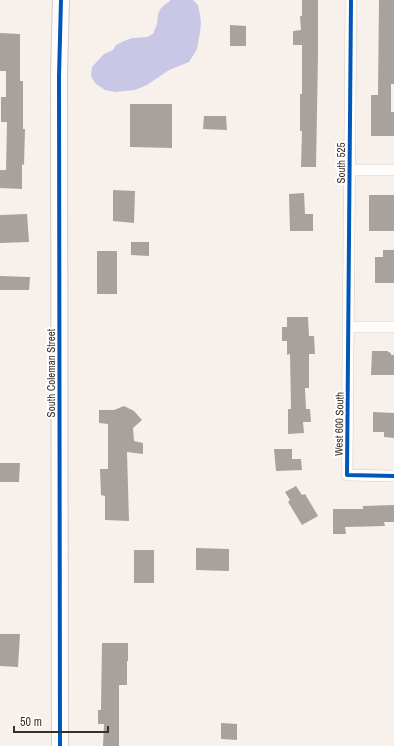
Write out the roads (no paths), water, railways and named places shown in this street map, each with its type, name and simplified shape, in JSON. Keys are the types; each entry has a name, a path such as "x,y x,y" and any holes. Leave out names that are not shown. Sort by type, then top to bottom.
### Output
{"street":[{"name":"South Coleman Street","path":"60,746 59,76 61,0"},
{"name":"South 525","path":"348,327 351,0"},
{"path":"350,170 394,170"},
{"path":"348,327 394,327"},
{"name":"West 600 South","path":"348,327 347,475 394,476"}],"water":[{"path":"171,0 193,0 198,5 201,23 200,32 197,49 189,62 169,70 147,85 135,90 115,92 105,90 96,84 91,76 92,67 104,54 113,50 116,45 132,38 147,37 153,34 161,8"}]}
